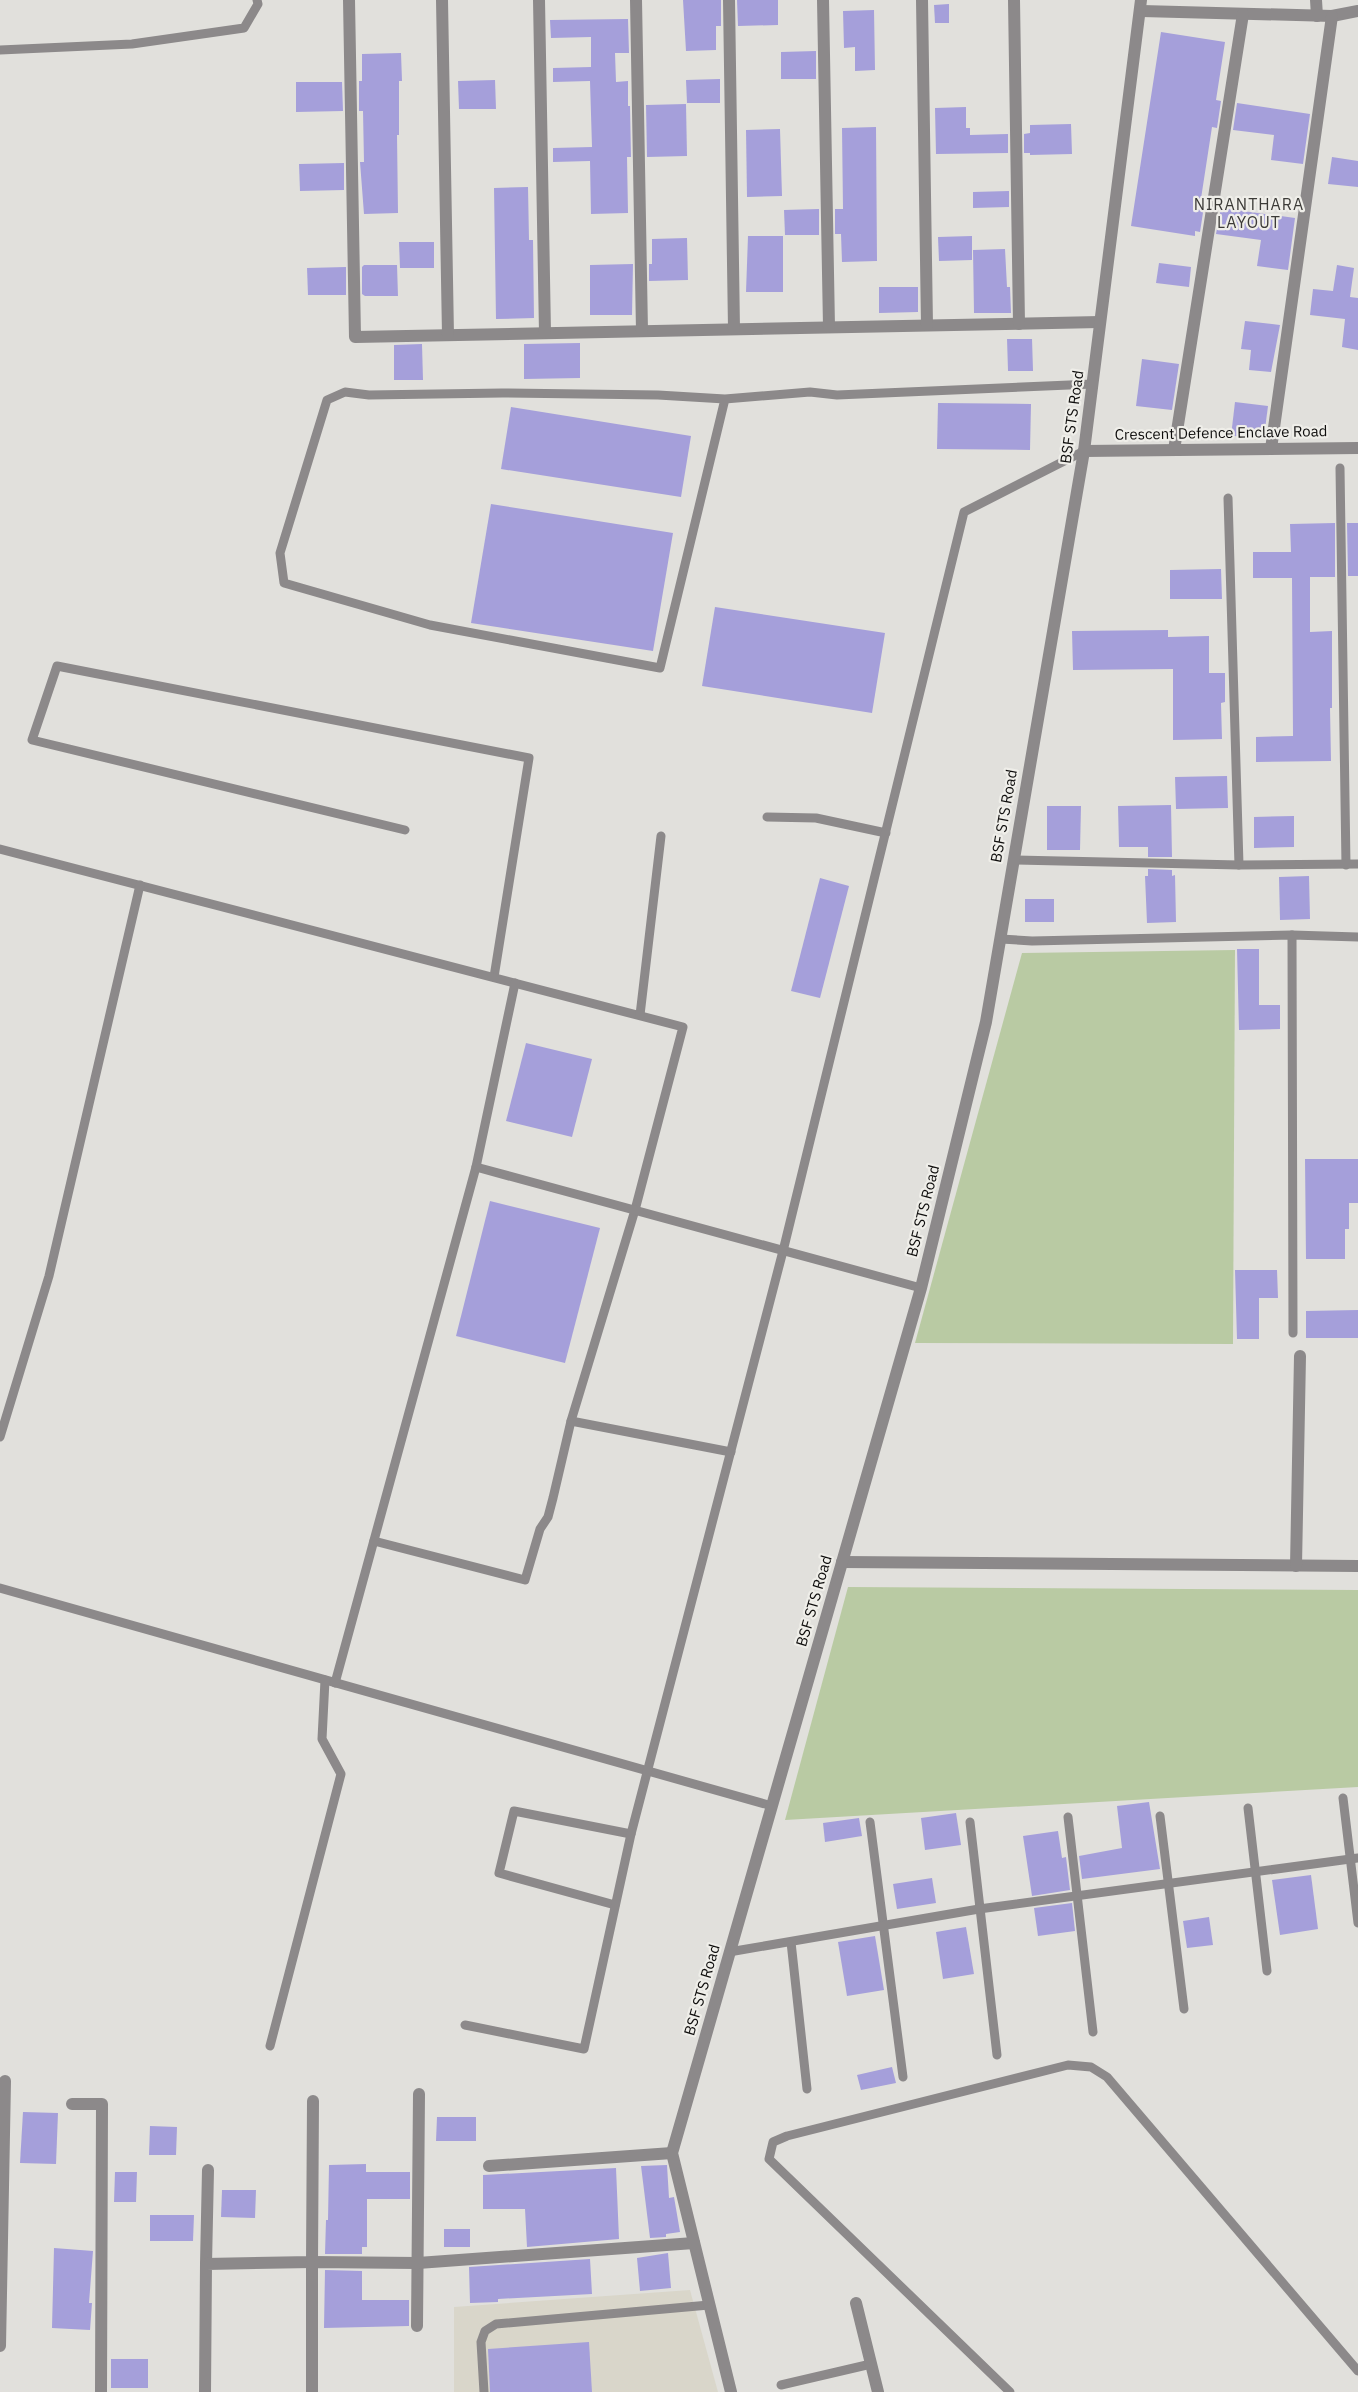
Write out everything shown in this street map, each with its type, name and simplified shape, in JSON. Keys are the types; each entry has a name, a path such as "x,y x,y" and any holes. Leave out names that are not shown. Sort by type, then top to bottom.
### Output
{"street":[{"path":"349,0 355,337 1100,322"},
{"path":"442,0 448,335"},
{"path":"539,0 545,333"},
{"path":"636,0 642,331"},
{"path":"729,0 734,329"},
{"path":"823,0 829,327"},
{"path":"922,0 927,325"},
{"path":"1014,0 1019,324"},
{"path":"1218,0 1219,13"},
{"path":"1316,0 1317,16"},
{"path":"1142,6 1219,13 1317,16 1332,16 1358,11"},
{"name":"BSF STS Road","path":"730,2392 672,2153 921,1288 986,1022 1084,451 1142,6"},
{"path":"1174,450 1244,14"},
{"path":"1271,448 1332,16"},
{"name":"Crescent Defence Enclave Road","path":"1084,451 1358,448"},
{"path":"1296,1566 1300,1356"},
{"path":"842,1562 1358,1566"},
{"path":"0,2346 5,2081"},
{"path":"417,2326 419,2094"},
{"path":"312,2392 313,2100"},
{"path":"72,2104 102,2104 101,2392"},
{"path":"489,2166 672,2153"},
{"path":"205,2392 208,2170"},
{"path":"206,2264 418,2263 694,2243"},
{"path":"856,2303 878,2392"}],"lane":[{"path":"0,50 132,44 244,28 258,4 257,0"},
{"path":"725,399 660,668 430,625 284,584 280,553 327,400 346,392 369,395 502,393 638,395 725,399 810,392 837,396 1093,384"},
{"path":"465,2025 584,2049 631,1834 783,1251 964,512 1084,451"},
{"path":"1340,468 1346,865"},
{"path":"1228,498 1239,865"},
{"path":"405,830 32,740 57,666 529,758 494,977"},
{"path":"767,817 816,818 886,833"},
{"path":"640,1015 661,836"},
{"path":"0,849 683,1027 636,1210 571,1421 554,1498 548,1517 540,1529 525,1580 374,1541"},
{"path":"1013,860 1239,865 1358,864"},
{"path":"0,1437 48,1276 140,885"},
{"path":"1001,939 1032,941 1292,935 1358,937"},
{"path":"1292,935 1293,1333"},
{"path":"335,1683 476,1167 515,983"},
{"path":"476,1167 921,1288"},
{"path":"571,1421 730,1452"},
{"path":"0,1588 772,1806"},
{"path":"270,2046 341,1774 322,1739 325,1680"},
{"path":"1342,1798 1354,1858 1358,1923"},
{"path":"1248,1808 1267,1971"},
{"path":"615,1905 499,1873 514,1811 631,1834"},
{"path":"1160,1816 1184,2009"},
{"path":"1068,1817 1093,2032"},
{"path":"870,1822 903,2077"},
{"path":"970,1822 997,2054"},
{"path":"729,1952 979,1909 1168,1885 1354,1858"},
{"path":"791,1942 807,2089"},
{"path":"1010,2392 770,2159 773,2142 787,2136 1068,2065 1091,2067 1108,2077 1358,2371"},
{"path":"484,2392 481,2342 485,2331 496,2324 709,2305"},
{"path":"781,2385 871,2364"}],"shaded area":[{"path":"690,2290 718,2392 454,2392 454,2307"}],"green space":[{"path":"1235,950 1233,1344 915,1343 1022,953"},
{"path":"848,1587 1358,1590 1358,1787 785,1820"}],"building":[{"path":"683,0 721,0 721,26 716,26 716,50 686,51"},
{"path":"737,0 778,0 778,25 738,26"},
{"path":"949,4 949,23 935,23 934,5"},
{"path":"874,10 875,70 855,71 855,47 844,48 843,11"},
{"path":"628,19 629,53 615,53 616,82 628,81 631,157 627,157 628,213 591,214 590,161 553,162 553,148 592,147 590,81 553,82 553,68 591,67 591,37 551,38 550,20"},
{"path":"1161,32 1225,42 1216,100 1221,101 1217,128 1212,127 1200,205 1204,206 1200,232 1195,231 1195,236 1131,226"},
{"path":"816,51 816,79 781,79 781,52"},
{"path":"401,53 402,81 399,81 399,135 397,135 398,213 364,214 360,162 364,162 363,111 359,111 359,81 362,81 362,54"},
{"path":"720,79 720,103 687,103 686,80"},
{"path":"495,80 496,109 459,109 458,81"},
{"path":"296,82 342,82 343,111 296,112"},
{"path":"1237,103 1310,114 1303,164 1271,160 1274,135 1233,130"},
{"path":"686,104 687,156 647,157 646,105"},
{"path":"966,107 966,128 970,128 970,135 1008,134 1008,153 936,154 935,108"},
{"path":"1071,124 1072,154 1030,155 1030,153 1024,153 1024,134 1030,133 1030,125"},
{"path":"876,127 877,261 842,262 841,234 835,234 835,209 843,209 842,128"},
{"path":"780,129 782,196 747,197 746,130"},
{"path":"1332,157 1358,161 1358,187 1328,184"},
{"path":"344,163 344,190 300,191 299,164"},
{"path":"528,187 529,240 533,240 534,318 496,319 494,188"},
{"path":"1009,191 1009,207 973,208 973,192"},
{"path":"1221,208 1295,218 1288,270 1257,266 1261,240 1216,234"},
{"path":"819,209 819,235 785,235 784,210"},
{"path":"748,236 783,236 783,292 746,292"},
{"path":"972,236 972,260 939,261 938,237"},
{"path":"687,238 688,280 649,281 649,264 652,264 652,239"},
{"path":"399,242 434,242 434,268 400,268"},
{"path":"1005,249 1007,287 1010,287 1011,313 974,313 973,250"},
{"path":"1159,263 1191,267 1189,287 1156,283"},
{"path":"633,264 632,315 590,315 590,265"},
{"path":"364,265 397,265 398,296 365,296 362,294 362,267"},
{"path":"1337,265 1354,268 1350,297 1358,298 1358,350 1342,347 1345,319 1310,315 1313,289 1333,291"},
{"path":"346,267 346,295 308,295 307,268"},
{"path":"879,287 918,287 918,312 879,313"},
{"path":"1245,321 1280,325 1271,372 1249,370 1251,350 1241,349"},
{"path":"1007,339 1032,339 1033,371 1008,371"},
{"path":"580,343 580,378 524,379 524,344"},
{"path":"422,344 423,380 394,380 394,345"},
{"path":"1142,359 1179,364 1172,410 1136,406"},
{"path":"1235,402 1268,406 1264,437 1231,436"},
{"path":"938,403 1031,404 1030,450 937,449"},
{"path":"511,407 691,436 681,497 501,469"},
{"path":"491,504 673,533 653,651 471,623"},
{"path":"1335,523 1335,577 1310,577 1310,632 1332,631 1331,761 1256,762 1256,737 1293,736 1292,578 1253,578 1253,552 1291,552 1290,524"},
{"path":"1347,523 1358,523 1358,576 1348,576"},
{"path":"1221,569 1222,599 1170,599 1170,570"},
{"path":"715,607 885,633 872,713 702,686"},
{"path":"1168,630 1168,637 1209,636 1209,673 1225,673 1225,702 1221,703 1222,739 1173,740 1173,669 1073,670 1072,631"},
{"path":"1227,776 1228,808 1176,809 1175,777"},
{"path":"1171,805 1172,857 1148,857 1148,847 1119,847 1118,806"},
{"path":"1047,806 1081,806 1080,850 1047,850"},
{"path":"1294,816 1294,847 1254,848 1254,817"},
{"path":"1148,869 1172,870 1172,876 1175,875 1176,922 1147,923 1145,876 1148,876"},
{"path":"1309,876 1310,919 1280,920 1279,877"},
{"path":"820,878 849,886 820,998 791,991"},
{"path":"1025,899 1054,899 1054,922 1025,922"},
{"path":"1237,949 1259,949 1259,1005 1280,1005 1280,1029 1239,1030"},
{"path":"526,1043 592,1059 572,1137 506,1121"},
{"path":"1305,1159 1358,1159 1358,1203 1349,1203 1349,1229 1345,1229 1345,1259 1306,1259"},
{"path":"490,1201 600,1228 565,1363 456,1336"},
{"path":"1235,1270 1277,1270 1278,1298 1259,1298 1259,1339 1237,1339"},
{"path":"1358,1310 1358,1338 1306,1338 1306,1311"},
{"path":"1149,1802 1160,1869 1082,1879 1079,1856 1122,1848 1117,1806"},
{"path":"956,1813 961,1845 925,1850 921,1818"},
{"path":"859,1818 862,1836 825,1842 823,1823"},
{"path":"1058,1831 1062,1858 1066,1857 1070,1890 1032,1896 1023,1836"},
{"path":"1311,1875 1318,1929 1280,1935 1272,1880"},
{"path":"932,1878 936,1903 897,1909 893,1884"},
{"path":"1072,1903 1075,1931 1038,1936 1034,1908"},
{"path":"1209,1917 1213,1945 1187,1948 1183,1921"},
{"path":"966,1927 974,1974 943,1979 936,1932"},
{"path":"875,1936 884,1990 847,1996 838,1942"},
{"path":"892,2067 896,2083 861,2090 857,2075"},
{"path":"23,2112 58,2113 56,2164 20,2163"},
{"path":"437,2117 476,2117 476,2141 436,2141"},
{"path":"150,2126 177,2127 176,2155 149,2155"},
{"path":"366,2164 366,2172 410,2172 410,2199 367,2199 367,2247 362,2247 362,2254 325,2254 329,2165"},
{"path":"667,2165 669,2198 674,2197 680,2232 666,2234 666,2237 650,2238 641,2166"},
{"path":"616,2168 619,2239 527,2247 525,2209 483,2209 483,2175"},
{"path":"115,2172 137,2172 136,2202 114,2202"},
{"path":"222,2190 256,2190 255,2218 221,2217"},
{"path":"150,2215 194,2215 193,2241 150,2241"},
{"path":"444,2229 470,2229 470,2247 444,2247"},
{"path":"54,2248 93,2251 89,2303 92,2303 90,2330 52,2328"},
{"path":"668,2253 671,2288 640,2291 637,2258"},
{"path":"590,2259 592,2294 498,2299 498,2302 470,2303 469,2267"},
{"path":"325,2270 362,2271 362,2300 409,2300 409,2326 324,2328"},
{"path":"589,2342 592,2392 490,2392 488,2349"},
{"path":"111,2359 148,2359 148,2388 111,2388"}],"district":[{"name":"NIRANTHARA LAYOUT","path":"1249,213"}]}
